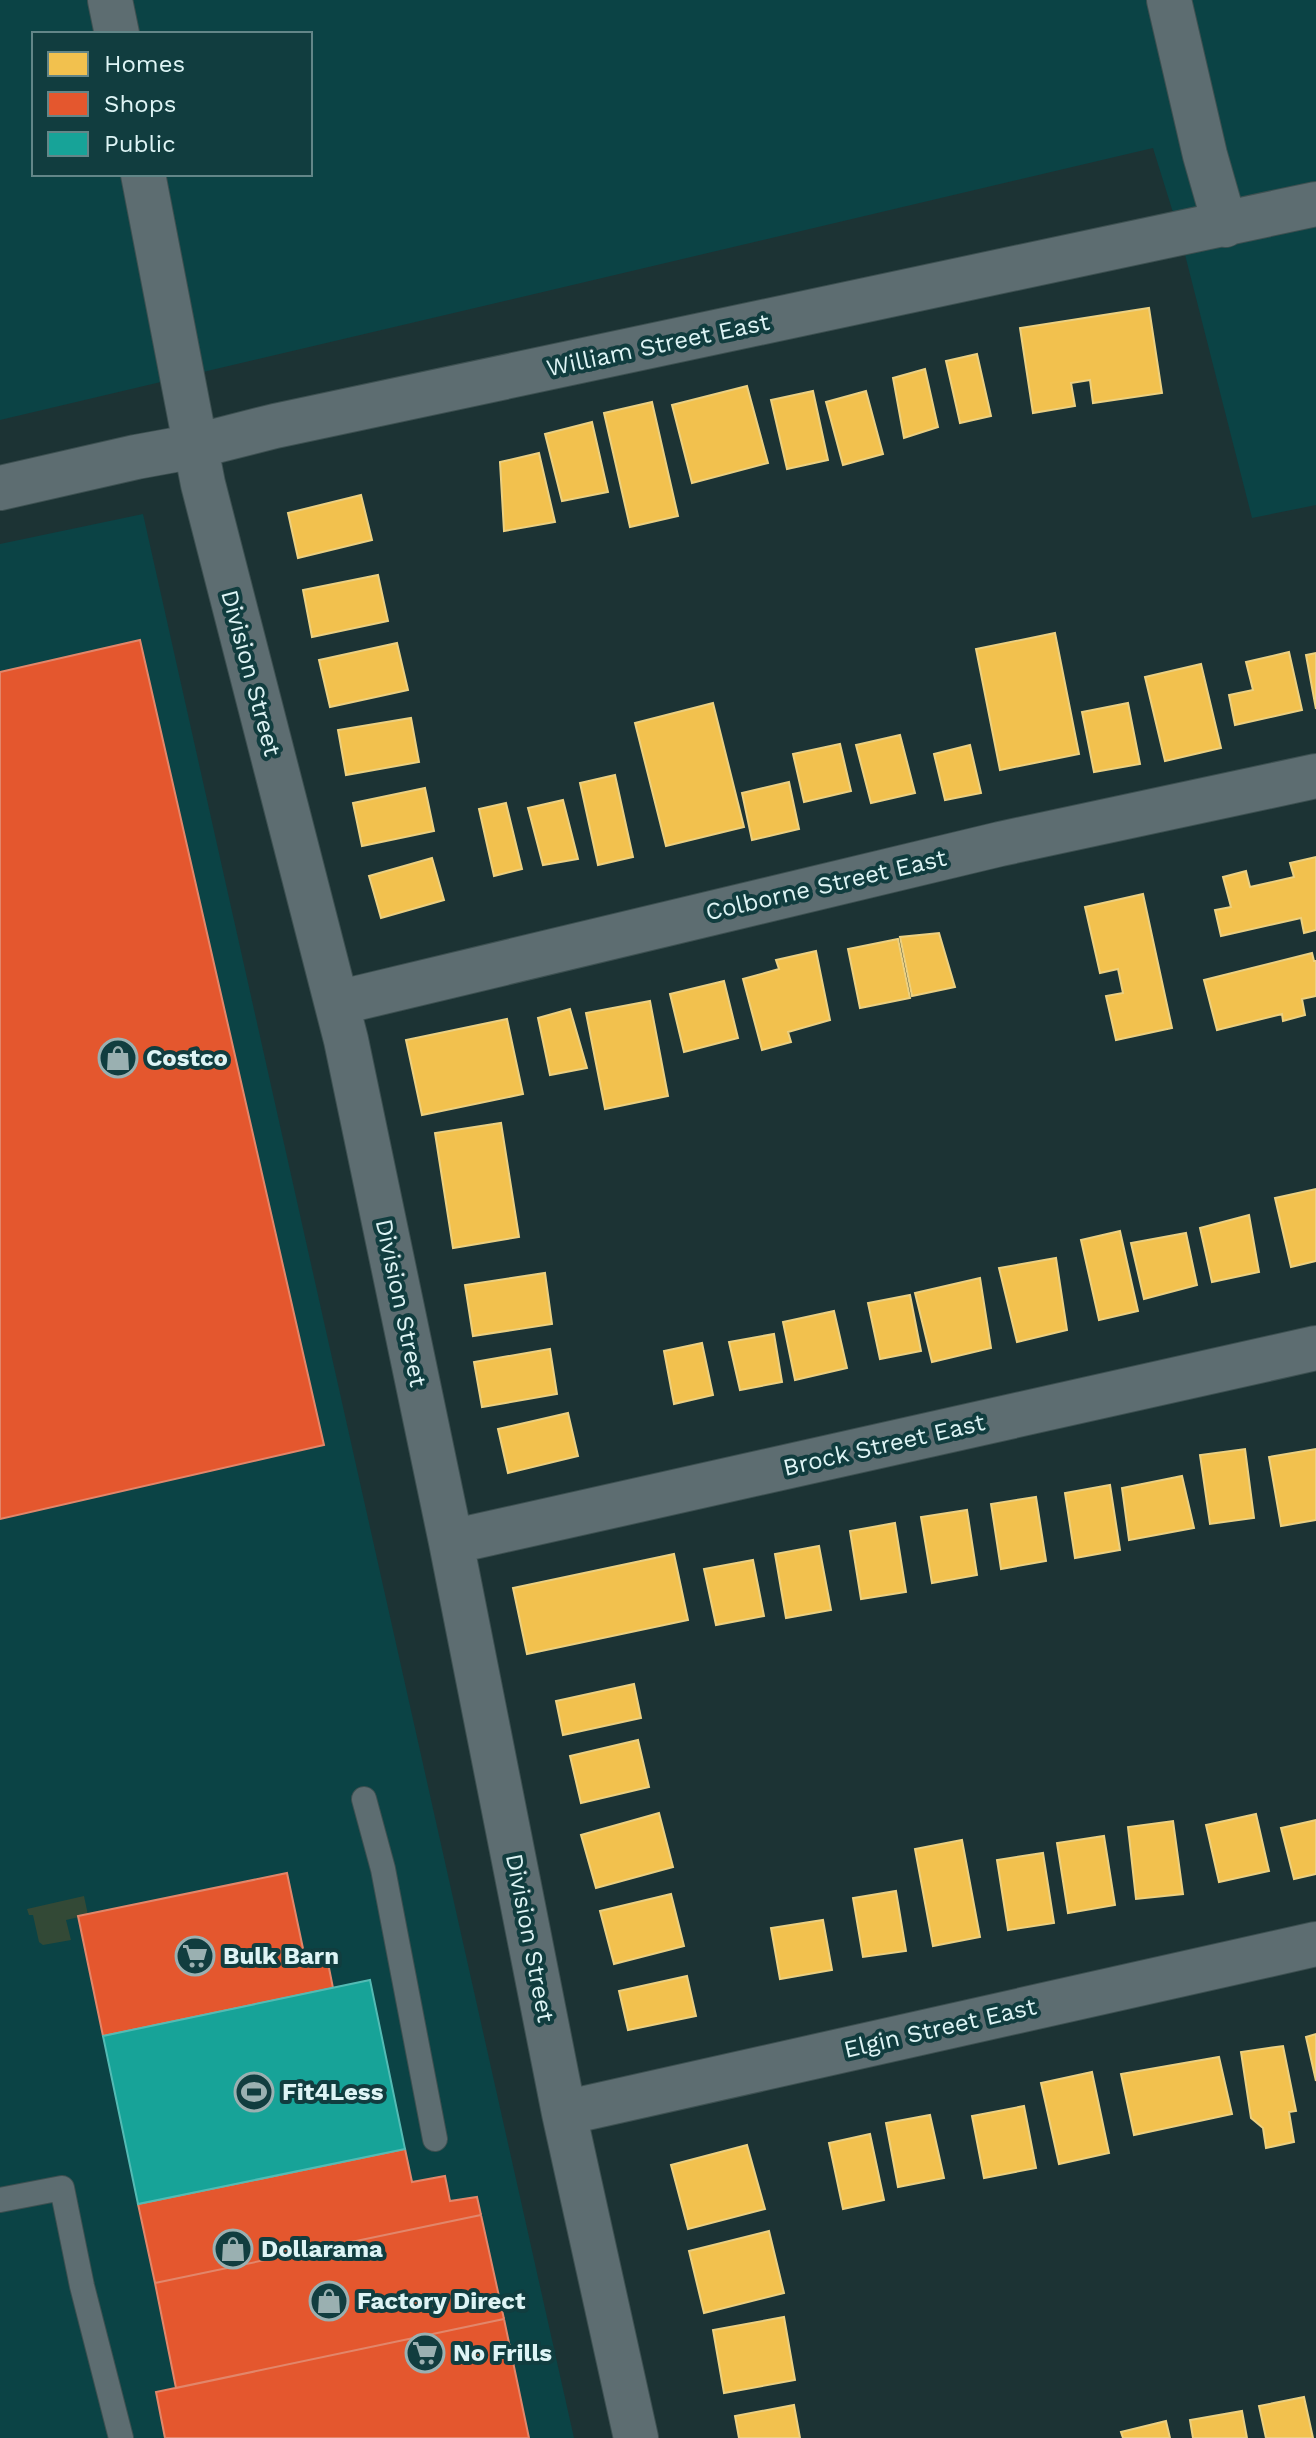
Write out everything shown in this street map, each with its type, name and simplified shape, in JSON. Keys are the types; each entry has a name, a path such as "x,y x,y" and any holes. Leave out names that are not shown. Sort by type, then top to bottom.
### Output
{"street":[{"path":"110,0 117,32"},
{"path":"1169,0 1205,155 1225,225"},
{"name":"Division Street","path":"143,176 203,484 337,1003 451,1542 564,2113 636,2438"},
{"name":"William Street East","path":"0,488 1316,204"},
{"name":"Colborne Street East","path":"337,1003 1000,844 1316,776"},
{"name":"Brock Street East","path":"451,1542 1316,1348"},
{"name":"Elgin Street East","path":"564,2113 1316,1944"}],"lane":[{"path":"364,1799 383,1869 435,2139"},
{"path":"0,2200 62,2188 82,2286 121,2438"}],"shaded area":[{"path":"0,0 1316,0 1316,505 1252,518 1180,235 1153,148 0,420"},
{"path":"143,514 574,2438 0,2438 0,544"}],"green space":[{"path":"84,1896 88,1915 66,1920 71,1940 43,1945 39,1942 33,1915 29,1915 27,1909"}],"building: Homes":[{"path":"1149,308 1162,393 1093,403 1090,380 1071,383 1075,406 1033,413 1020,328"},
{"path":"977,354 991,416 960,423 946,361"},
{"path":"925,369 938,427 904,438 893,378"},
{"path":"747,386 768,463 692,483 672,405"},
{"path":"813,391 828,460 787,469 771,400"},
{"path":"866,391 883,454 843,465 826,402"},
{"path":"652,402 678,516 630,527 604,413"},
{"path":"592,422 608,492 562,501 545,434"},
{"path":"539,453 555,522 504,531 500,462"},
{"path":"361,495 372,540 298,558 288,513"},
{"path":"378,575 388,621 312,637 303,590"},
{"path":"1055,633 1079,754 1000,770 976,649"},
{"path":"397,643 408,690 330,707 319,660"},
{"path":"1289,652 1302,710 1235,725 1229,695 1253,690 1246,662"},
{"path":"1316,653 1316,709 1306,655"},
{"path":"1201,664 1221,748 1165,761 1145,677"},
{"path":"713,703 744,827 666,846 635,723"},
{"path":"1128,703 1140,764 1094,772 1082,712"},
{"path":"411,718 419,762 346,775 338,730"},
{"path":"900,735 915,793 871,803 856,745"},
{"path":"840,744 851,791 804,802 793,754"},
{"path":"970,745 981,793 945,800 934,754"},
{"path":"615,775 633,857 598,865 580,783"},
{"path":"789,782 799,829 752,840 742,793"},
{"path":"425,788 434,831 362,846 353,803"},
{"path":"563,800 578,859 543,865 528,808"},
{"path":"506,803 522,869 494,876 479,809"},
{"path":"1316,857 1316,930 1304,933 1301,918 1221,936 1215,910 1231,907 1223,877 1246,871 1250,887 1294,877 1290,863"},
{"path":"432,858 444,900 381,918 369,876"},
{"path":"1143,894 1172,1028 1116,1040 1106,996 1123,993 1118,969 1100,973 1085,907"},
{"path":"939,933 955,987 912,996 900,937"},
{"path":"898,939 910,998 860,1008 848,949"},
{"path":"816,951 830,1020 788,1032 791,1042 762,1050 743,979 779,969 776,960"},
{"path":"1312,953 1316,961 1316,996 1302,999 1305,1015 1283,1021 1282,1014 1217,1030 1204,980"},
{"path":"724,981 738,1038 684,1052 670,994"},
{"path":"650,1001 668,1096 605,1109 586,1013"},
{"path":"570,1009 587,1068 550,1075 538,1018"},
{"path":"507,1019 523,1094 422,1115 406,1040"},
{"path":"501,1123 519,1237 453,1248 435,1133"},
{"path":"1316,1189 1316,1261 1291,1267 1275,1198"},
{"path":"1249,1215 1259,1272 1212,1282 1200,1228"},
{"path":"1120,1231 1138,1311 1099,1320 1081,1240"},
{"path":"1186,1233 1197,1285 1144,1299 1131,1243"},
{"path":"1056,1258 1067,1330 1017,1342 999,1268"},
{"path":"545,1273 552,1324 473,1336 465,1285"},
{"path":"980,1278 991,1348 932,1362 915,1293"},
{"path":"910,1295 921,1351 880,1359 868,1303"},
{"path":"834,1311 847,1368 795,1380 783,1322"},
{"path":"774,1334 782,1382 740,1390 729,1342"},
{"path":"702,1343 713,1395 674,1404 664,1351"},
{"path":"550,1349 557,1394 482,1407 474,1362"},
{"path":"568,1413 578,1456 508,1473 498,1429"},
{"path":"1245,1449 1254,1518 1210,1524 1200,1455"},
{"path":"1316,1449 1316,1520 1281,1526 1269,1457"},
{"path":"1182,1476 1194,1528 1129,1540 1122,1488"},
{"path":"1110,1485 1120,1550 1075,1558 1065,1493"},
{"path":"1036,1497 1046,1561 1001,1569 991,1504"},
{"path":"967,1510 977,1575 932,1583 921,1517"},
{"path":"895,1523 906,1592 861,1599 850,1531"},
{"path":"819,1546 831,1610 786,1618 775,1554"},
{"path":"674,1554 688,1620 527,1654 513,1588"},
{"path":"753,1560 764,1616 716,1625 704,1569"},
{"path":"634,1684 641,1718 563,1735 556,1701"},
{"path":"638,1740 649,1787 581,1803 570,1756"},
{"path":"659,1813 673,1867 596,1888 581,1835"},
{"path":"1256,1814 1269,1871 1219,1882 1206,1825"},
{"path":"1316,1820 1316,1874 1294,1879 1281,1828"},
{"path":"1173,1821 1183,1894 1136,1899 1128,1827"},
{"path":"1104,1836 1115,1905 1068,1913 1057,1843"},
{"path":"962,1840 980,1937 933,1946 915,1849"},
{"path":"1043,1853 1054,1923 1008,1930 997,1860"},
{"path":"896,1891 906,1951 863,1957 853,1898"},
{"path":"671,1894 684,1946 614,1964 600,1911"},
{"path":"823,1920 832,1970 780,1979 771,1928"},
{"path":"687,1976 696,2016 628,2030 619,1991"},
{"path":"1316,2034 1316,2081 1306,2037"},
{"path":"1283,2046 1296,2111 1289,2112 1294,2142 1266,2148 1263,2128 1251,2118 1241,2052"},
{"path":"1219,2057 1232,2114 1134,2135 1121,2074"},
{"path":"1092,2072 1109,2153 1059,2164 1041,2083"},
{"path":"1024,2106 1036,2168 984,2178 972,2116"},
{"path":"930,2115 944,2178 898,2187 886,2123"},
{"path":"870,2134 884,2200 843,2209 829,2143"},
{"path":"747,2145 765,2209 688,2229 671,2165"},
{"path":"769,2231 784,2293 704,2313 689,2251"},
{"path":"784,2317 795,2380 724,2393 713,2330"},
{"path":"1304,2397 1313,2438 1266,2438 1259,2406"},
{"path":"794,2405 800,2438 739,2438 735,2416"},
{"path":"1242,2411 1247,2438 1193,2438 1190,2420"},
{"path":"1166,2421 1170,2438 1123,2438 1121,2432"}],"building: Shops":[{"name":"Costco","path":"140,640 324,1445 0,1519 0,672"},
{"name":"Bulk Barn","path":"287,1873 305,1958 326,1953 333,1988 103,2036 78,1916"},
{"name":"Dollarama","path":"405,2149 412,2182 445,2176 450,2201 477,2197 481,2215 155,2283 138,2204"},
{"name":"Factory Direct","path":"481,2215 504,2319 176,2388 155,2283"},
{"name":"No Frills","path":"504,2319 529,2438 165,2438 156,2392"}],"building: Public":[{"name":"Fit4Less","path":"370,1980 405,2149 138,2204 103,2036"}],"place":[{"name":"Costco","path":"118,1058"},
{"name":"Bulk Barn","path":"195,1956"},
{"name":"Fit4Less","path":"254,2092"},
{"name":"Dollarama","path":"233,2249"},
{"name":"Factory Direct","path":"329,2301"},
{"name":"No Frills","path":"425,2353"}]}
